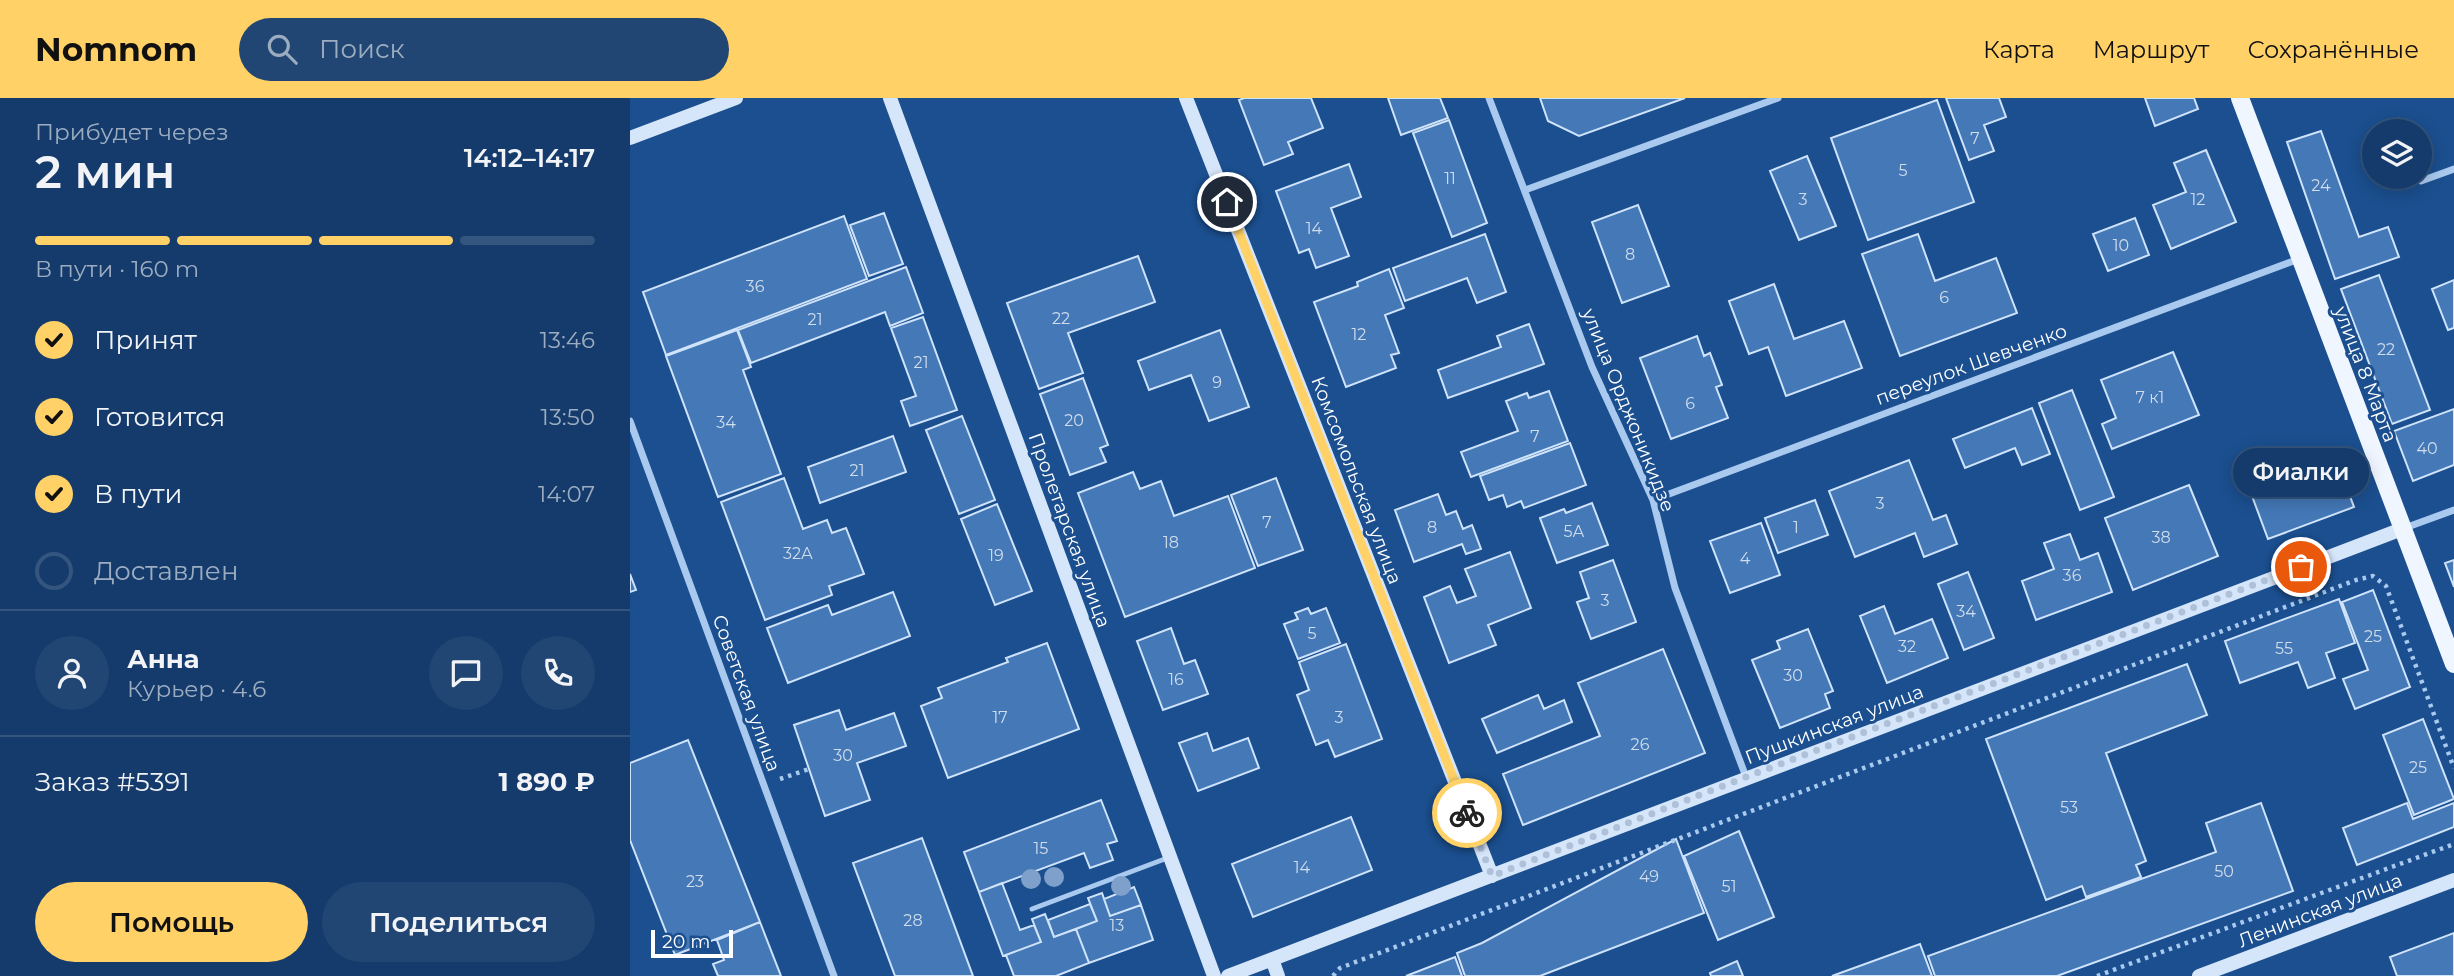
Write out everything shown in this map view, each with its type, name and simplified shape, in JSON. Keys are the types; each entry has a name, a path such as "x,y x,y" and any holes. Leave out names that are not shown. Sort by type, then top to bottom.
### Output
{"main road":[{"path":"630,138 736,98"},
{"name":"Пролетарская улица","path":"890,98 1214,976"},
{"name":"Комсомольская улица","path":"1186,98 1492,876"},
{"name":"улица 8 Марта","path":"2240,98 2454,664"},
{"name":"Пушкинская улица","path":"1228,976 2402,529"},
{"name":"Ленинская улица","path":"2199,976 2454,880"},
{"path":"1272,959 1278,976"}],"street":[{"name":"улица Орджоникидзе","path":"1489,98 1592,367 1653,500 1675,588 1746,777"},
{"path":"1525,190 1778,98"},
{"path":"2432,177 2454,169"},
{"name":"переулок Шевченко","path":"1653,500 2300,259"},
{"name":"Советская улица","path":"630,421 834,976"},
{"name":"Пушкинская улица","path":"2402,529 2454,510"}],"lane":[{"path":"1032,909 1170,857"}],"path":[{"path":"1333,976 1340,968 2356,580 2373,576 2386,586 2454,768"},
{"path":"764,785 809,769"},
{"path":"2097,976 2454,844"}],"building":[{"path":"1311,98 1323,128 1288,142 1293,154 1264,165 1239,100"},
{"path":"1388,98 1440,98 1448,118 1401,135"},
{"path":"1540,98 1685,98 1579,136 1548,121"},
{"path":"1946,98 1999,98 2006,117 1984,125 1994,151 1969,160"},
{"path":"2145,98 2194,98 2198,109 2155,126"},
{"path":"1937,100 1974,202 1868,240 1831,138"},
{"path":"1449,120 1487,223 1452,237 1413,133"},
{"path":"2321,131 2359,237 2388,227 2399,257 2335,279 2287,142"},
{"path":"2206,150 2236,222 2171,249 2153,205 2186,192 2174,163"},
{"path":"1807,156 1836,226 1799,240 1770,171"},
{"path":"1349,164 1361,197 1331,208 1349,256 1316,268 1309,249 1299,253 1276,191"},
{"path":"1638,205 1669,286 1622,303 1592,222"},
{"path":"884,213 903,264 869,276 850,225"},
{"path":"844,216 867,279 666,355 643,292"},
{"path":"2135,218 2149,255 2108,271 2093,234"},
{"path":"1485,234 1506,292 1477,303 1467,278 1405,301 1393,268"},
{"path":"1918,234 1935,281 1996,258 2017,313 1900,356 1862,254"},
{"path":"1138,256 1155,302 1068,333 1083,373 1039,389 1007,303"},
{"path":"906,267 923,313 890,326 885,312 751,363 738,330"},
{"path":"1389,269 1404,308 1385,315 1399,353 1391,355 1396,368 1346,387 1314,302 1358,286 1357,282"},
{"path":"2379,275 2430,410 2392,424 2341,289"},
{"path":"2454,280 2454,328 2448,330 2432,289"},
{"path":"1774,284 1794,339 1844,321 1862,368 1786,396 1768,347 1749,354 1729,301"},
{"path":"923,317 957,410 910,426 901,401 916,396 891,328"},
{"path":"1529,324 1544,364 1448,398 1438,370 1501,347 1497,336"},
{"path":"737,330 751,367 743,370 781,474 718,497 666,356"},
{"path":"1220,330 1249,407 1209,421 1191,375 1149,390 1138,361"},
{"path":"1697,336 1704,356 1710,353 1722,385 1716,387 1728,418 1671,439 1640,358"},
{"path":"2173,352 2199,415 2112,449 2102,424 2116,418 2101,380"},
{"path":"1083,378 1108,445 1100,448 1106,462 1070,475 1040,394"},
{"path":"2072,390 2114,497 2080,510 2039,403"},
{"path":"1549,391 1568,441 1471,477 1461,452 1518,431 1506,401 1527,393 1529,398"},
{"path":"2032,408 2050,454 2022,465 2015,448 1965,468 1953,439"},
{"path":"2454,409 2454,465 2413,481 2394,431"},
{"path":"962,416 995,500 959,514 926,430"},
{"path":"893,436 906,472 820,503 808,467"},
{"path":"1570,443 1586,485 1524,508 1521,501 1507,507 1503,495 1489,500 1480,476"},
{"path":"2333,451 2354,507 2268,539 2252,496 2264,492 2259,479"},
{"path":"1909,460 1933,520 1946,515 1957,544 1924,557 1915,533 1855,557 1829,491"},
{"path":"1133,472 1140,489 1161,481 1174,516 1228,496 1255,568 1125,617 1078,493"},
{"path":"784,478 803,529 827,520 832,533 846,528 864,574 829,586 832,595 765,620 721,502"},
{"path":"1276,478 1303,550 1258,566 1231,495"},
{"path":"2189,485 2218,556 2133,590 2105,518"},
{"path":"1438,494 1446,515 1456,511 1463,529 1472,525 1481,549 1466,554 1462,544 1414,562 1395,510"},
{"path":"1815,500 1828,535 1778,553 1765,518"},
{"path":"1592,503 1608,545 1557,563 1540,518 1564,509 1566,513"},
{"path":"997,504 1032,591 995,605 961,519"},
{"path":"1761,523 1780,575 1730,593 1710,541"},
{"path":"2070,534 2080,560 2098,553 2112,592 2036,620 2022,581 2054,569 2044,543"},
{"path":"1510,552 1531,608 1488,625 1496,645 1449,663 1424,597 1450,586 1457,603 1476,596 1465,569"},
{"path":"1613,560 1636,622 1591,639 1577,602 1589,598 1580,572"},
{"path":"2454,560 2454,587 2445,563"},
{"path":"1968,572 1994,638 1964,650 1938,584"},
{"path":"630,574 636,590 630,592"},
{"path":"2373,590 2410,687 2355,709 2343,679 2368,670 2342,602"},
{"path":"893,592 910,636 788,683 767,628 828,605 832,615"},
{"path":"2339,599 2355,643 2326,653 2335,678 2308,688 2298,662 2240,683 2225,641"},
{"path":"1884,606 1895,634 1932,619 1948,658 1887,683 1860,616"},
{"path":"1308,608 1311,614 1326,608 1340,643 1298,659 1284,624 1298,619 1295,613"},
{"path":"1171,628 1184,664 1195,660 1208,694 1163,710 1137,641"},
{"path":"1808,629 1833,691 1825,694 1830,708 1780,728 1752,660 1780,649 1777,641"},
{"path":"1047,643 1079,729 948,778 921,706 942,698 938,688 1008,662 1006,658"},
{"path":"1346,644 1382,739 1335,757 1328,740 1316,745 1297,695 1309,690 1299,662"},
{"path":"1663,649 1705,753 1523,825 1503,774 1600,736 1578,683"},
{"path":"2187,664 2207,715 2106,753 2146,861 2136,865 2141,877 2086,897 2082,886 2046,900 1986,739"},
{"path":"1538,695 1544,709 1564,700 1572,722 1497,753 1482,719"},
{"path":"839,710 846,730 894,713 906,746 857,763 870,800 825,816 794,725"},
{"path":"2423,719 2454,799 2414,815 2383,735"},
{"path":"1207,733 1213,751 1248,738 1259,768 1198,791 1179,743"},
{"path":"688,740 760,922 675,955 630,840 630,763"},
{"path":"1101,800 1117,841 1107,844 1113,860 1090,868 1084,853 979,892 964,852"},
{"path":"2261,803 2293,891 2057,976 1935,976 1928,956 2216,852 2206,823"},
{"path":"2407,803 2413,819 2454,803 2454,827 2357,865 2343,828"},
{"path":"1351,817 1372,870 1253,917 1232,864"},
{"path":"1739,831 1774,917 1718,940 1684,856"},
{"path":"922,838 973,976 895,976 853,863"},
{"path":"1676,839 1704,913 1540,976 1465,976 1457,953 1482,943"},
{"path":"1002,883 1020,930 1034,925 1041,942 1003,956 979,892"},
{"path":"1134,887 1141,905 1110,916 1104,899"},
{"path":"1102,893 1110,916 1141,905 1153,940 1089,963 1076,929 1097,921 1088,898"},
{"path":"1090,904 1097,921 1054,937 1048,920"},
{"path":"1045,914 1054,937 1076,929 1089,963 1056,976 1014,976 1006,955 1041,942 1032,919"},
{"path":"760,922 781,976 718,976 713,964 724,960 717,940"},
{"path":"2454,933 2454,976 2397,976 2390,957"},
{"path":"1920,944 1932,976 1832,976"},
{"path":"1455,957 1462,976 1406,976"},
{"path":"1737,961 1743,976 1711,976 1710,973"}],"way so far":[{"path":"1467,813 1492,876 2301,567"}],"place":[{"name":"Фиалки","path":"2301,567"}],"route":[{"path":"1227,202 1467,813"}]}
